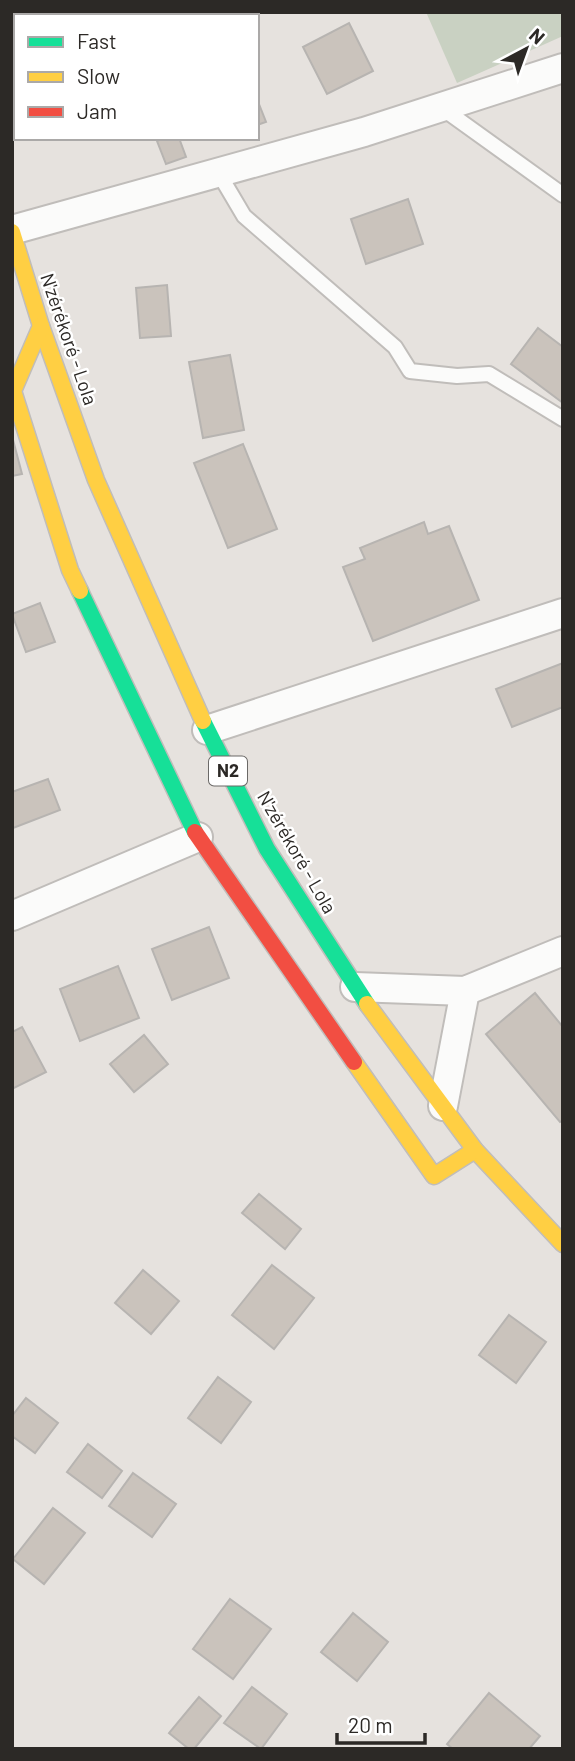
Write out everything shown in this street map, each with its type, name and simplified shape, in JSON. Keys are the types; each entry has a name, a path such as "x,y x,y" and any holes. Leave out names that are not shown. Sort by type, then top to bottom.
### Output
{"main road":[{"name":"N'zérékoré - Lola","path":"12,231 41,326 96,480 207,730 267,849 355,987 475,1150 563,1244"},
{"path":"41,326 13,391 70,570 198,837 434,1176 475,1150"}],"street":[{"path":"12,231 364,132 563,68"},
{"path":"207,730 563,613"},
{"path":"12,916 198,837"},
{"path":"355,987 465,991 563,951"},
{"path":"443,1106 465,991"}],"lane":[{"path":"441,107 563,195"},
{"path":"218,172 244,216 395,347 410,371 457,376 489,374 563,419"}],"green space":[{"path":"426,12 563,12 563,36 457,83"}],"building":[{"path":"349,23 373,71 327,94 303,47"},
{"path":"259,104 266,122 259,124"},
{"path":"180,140 186,157 166,164 157,141"},
{"path":"408,199 423,244 366,264 351,219"},
{"path":"167,285 171,336 140,338 136,288"},
{"path":"538,328 563,347 563,403 511,364"},
{"path":"230,355 244,430 203,438 189,362"},
{"path":"12,436 22,474 12,476"},
{"path":"243,444 277,529 228,548 194,463"},
{"path":"424,522 428,534 449,526 479,600 373,641 343,567 365,559 360,548"},
{"path":"40,603 55,642 26,652 12,614"},
{"path":"563,663 563,707 512,727 496,689"},
{"path":"48,779 60,810 13,828 12,792"},
{"path":"209,927 229,978 172,1000 152,949"},
{"path":"118,966 139,1018 80,1041 60,989"},
{"path":"535,993 563,1027 563,1120 560,1122 486,1034"},
{"path":"22,1027 46,1072 12,1089 12,1032"},
{"path":"144,1035 168,1064 134,1092 110,1064"},
{"path":"259,1194 301,1229 285,1249 242,1213"},
{"path":"272,1265 314,1298 274,1349 232,1315"},
{"path":"143,1270 179,1301 151,1334 115,1303"},
{"path":"509,1315 546,1342 516,1383 479,1355"},
{"path":"218,1377 251,1402 221,1443 188,1418"},
{"path":"26,1398 58,1423 35,1453 12,1436 12,1416"},
{"path":"88,1444 122,1471 102,1498 67,1472"},
{"path":"133,1473 176,1504 152,1537 109,1506"},
{"path":"53,1508 85,1533 44,1584 13,1559"},
{"path":"230,1599 271,1629 233,1679 193,1649"},
{"path":"353,1613 388,1642 357,1681 321,1652"},
{"path":"252,1687 287,1714 261,1749 224,1723"},
{"path":"489,1693 540,1736 529,1749 453,1749 447,1744"},
{"path":"199,1697 221,1716 194,1749 189,1749 169,1733"}],"traffic: fast":[{"path":"80,591 195,832"},
{"path":"203,721 267,849 367,1004"}],"traffic: slow":[{"path":"12,232 41,326 96,480 203,721"},
{"path":"41,326 13,391 70,570 80,591"},
{"path":"367,1004 475,1150 563,1244"},
{"path":"354,1062 434,1176 475,1150"}],"traffic: jam":[{"path":"195,832 354,1062"}]}
